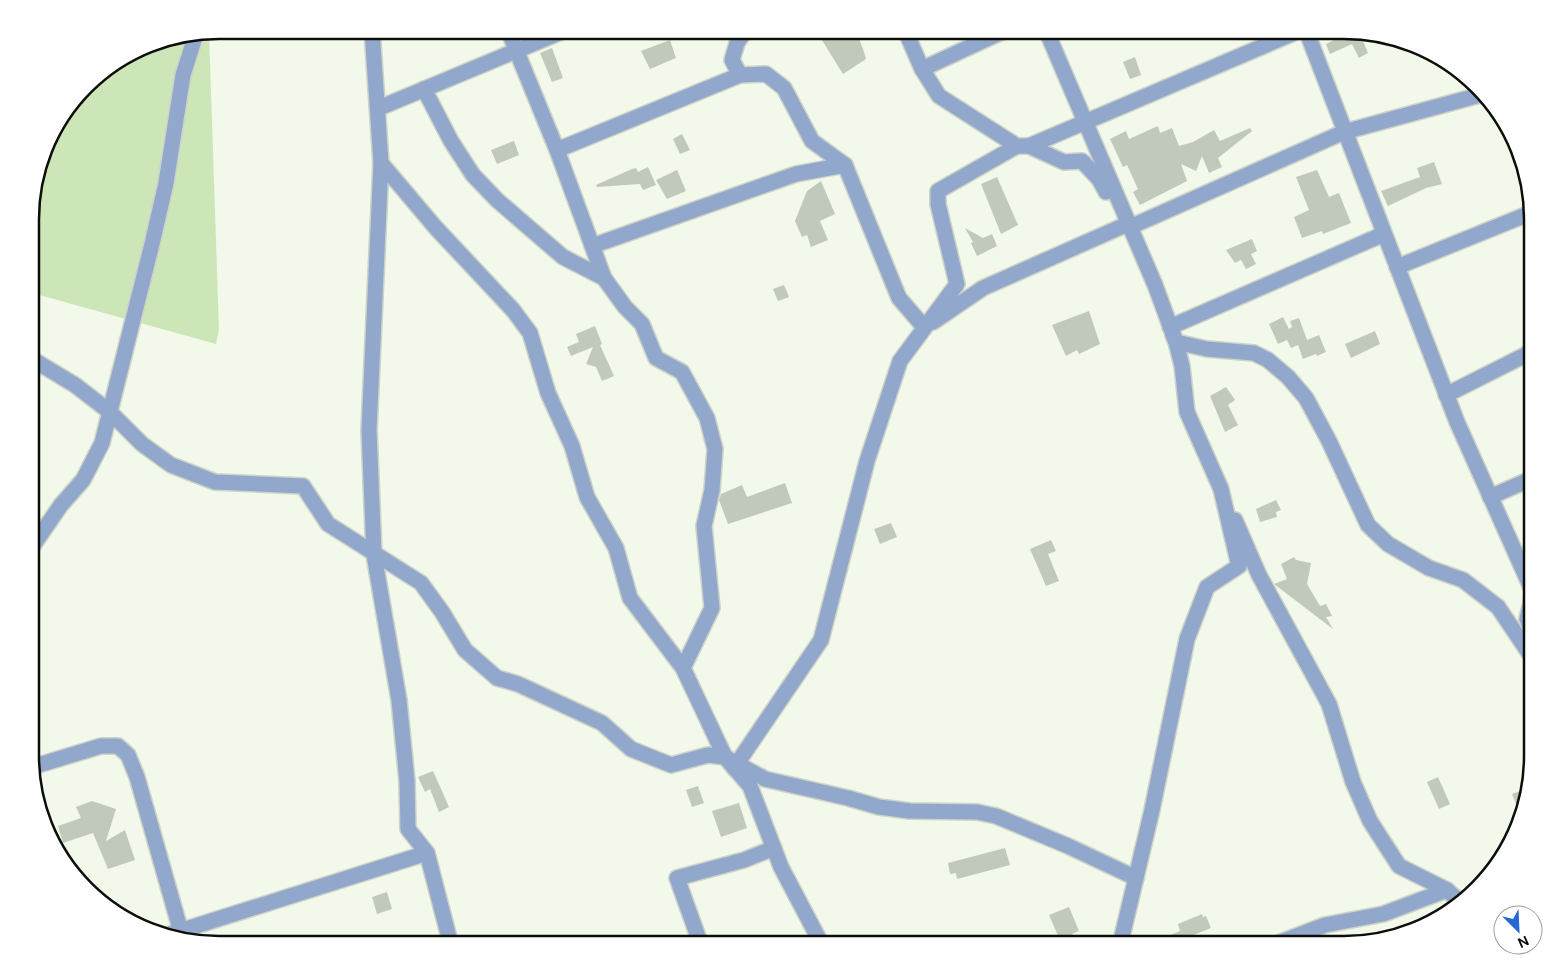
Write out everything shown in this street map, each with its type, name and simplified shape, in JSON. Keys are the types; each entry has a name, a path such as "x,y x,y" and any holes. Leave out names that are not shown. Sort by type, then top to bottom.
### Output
{"street":[{"path":"373,39 379,108 381,163 369,430 374,555 399,700 407,781 408,829 427,852 448,936"},
{"path":"512,39 557,150 604,278 625,307 642,324 656,358 682,372 707,418 715,450 712,490 704,526 712,608 683,668"},
{"path":"379,108 544,39"},
{"path":"739,39 732,60 740,75"},
{"path":"909,39 922,69 939,96 1023,146 1064,162 1082,160 1099,179 1155,285 1176,342 1182,366 1187,412 1259,575 1329,704 1353,782 1370,820 1399,866 1447,890 1456,898"},
{"path":"922,69 987,39"},
{"path":"1050,39 1126,227 1129,245 1176,342"},
{"path":"732,763 821,640 867,461 900,361 957,284 938,204 938,191 1023,146 1279,39"},
{"path":"1309,39 1446,395 1524,573"},
{"path":"39,537 61,505 83,480 102,443 166,183 183,75 194,40"},
{"path":"557,150 740,75 766,74 784,88 812,141 844,165 899,298 924,327"},
{"path":"424,89 451,141 473,175 497,200 563,257 604,278"},
{"path":"924,327 970,299 983,288 1344,132 1476,96"},
{"path":"381,163 436,228 513,310 530,333 548,393 572,446 587,497 616,548 630,598 683,668 732,763 750,786 774,848 818,936"},
{"path":"592,246 796,174 844,165"},
{"path":"1397,267 1524,216"},
{"path":"1170,327 1384,234"},
{"path":"1176,342 1207,349 1254,352 1268,360 1288,377 1306,398 1329,440 1368,525 1388,544 1429,568 1463,580 1498,607 1524,646"},
{"path":"1446,395 1524,355"},
{"path":"39,363 75,385 110,412 152,453 171,465 204,480 303,486 328,524 421,584 442,612 464,650 497,678 518,684 602,723 631,749 671,765 708,755 732,763 765,779 879,807 910,812 977,812 996,816 1068,846 1136,878"},
{"path":"1490,497 1524,482"},
{"path":"1122,936 1187,639 1207,587 1239,566 1221,489"},
{"path":"39,765 101,746 118,746 128,755 137,777 181,933"},
{"path":"698,936 678,878 744,860 774,848"},
{"path":"186,934 427,852"},
{"path":"1296,936 1324,925 1383,914 1447,890"}],"green space":[{"path":"207,39 209,39 219,330 216,344 39,295 40,195 48,161 63,128 91,91 128,63 161,48 183,42"}],"building":[{"path":"821,39 859,39 866,59 843,74"},
{"path":"1336,39 1366,40 1363,41 1368,53 1359,58 1352,44 1330,54 1326,44"},
{"path":"670,40 676,58 650,69 641,51"},
{"path":"552,48 563,78 552,82 540,53"},
{"path":"1135,57 1141,75 1130,79 1123,62"},
{"path":"1158,126 1160,133 1172,128 1179,146 1193,142 1214,130 1220,141 1250,128 1252,131 1218,158 1222,167 1209,173 1202,156 1196,171 1181,164 1187,181 1140,205 1133,192 1138,189 1127,165 1123,167 1110,139 1126,131 1129,139"},
{"path":"682,134 690,150 680,154 673,139"},
{"path":"514,141 519,155 497,164 491,150"},
{"path":"1434,162 1442,184 1426,188 1388,206 1381,191 1420,177 1417,168"},
{"path":"648,167 656,185 643,190 640,184 597,187 596,185 632,169 636,168 638,172"},
{"path":"677,170 686,191 667,199 656,180"},
{"path":"1317,170 1329,197 1339,193 1351,223 1323,234 1322,231 1302,238 1294,217 1309,210 1296,177"},
{"path":"997,177 1018,225 1001,234 981,184"},
{"path":"821,181 835,214 820,221 828,240 811,247 807,235 802,237 795,221 807,191"},
{"path":"965,228 983,238 992,234 997,246 977,256 971,243 973,242"},
{"path":"1252,239 1257,251 1251,254 1256,264 1246,269 1241,260 1235,263 1226,250"},
{"path":"784,285 789,297 778,301 773,289"},
{"path":"1089,311 1100,344 1079,354 1077,350 1066,356 1052,325"},
{"path":"1283,317 1289,329 1292,327 1290,321 1299,318 1307,340 1319,335 1326,352 1303,359 1298,345 1291,348 1287,340 1278,344 1269,324"},
{"path":"595,326 602,344 600,345 614,376 602,381 596,367 586,364 593,347 571,356 567,347 579,342 576,334"},
{"path":"1375,331 1380,344 1351,358 1345,344"},
{"path":"1226,387 1235,400 1228,405 1238,425 1225,432 1210,396"},
{"path":"785,483 792,503 728,524 719,500 721,494 742,485 747,497"},
{"path":"1276,500 1281,510 1276,512 1277,517 1260,522 1256,509"},
{"path":"891,523 897,537 880,544 874,529"},
{"path":"1051,540 1056,551 1048,554 1059,581 1046,586 1030,549"},
{"path":"1294,557 1296,560 1311,563 1307,584 1320,606 1326,604 1332,616 1326,617 1333,629 1274,584 1287,579 1281,564"},
{"path":"433,771 449,807 439,812 430,789 425,792 418,777"},
{"path":"1438,777 1450,804 1439,809 1427,782"},
{"path":"698,786 704,803 692,807 686,790"},
{"path":"1521,791 1517,807 1512,794"},
{"path":"92,801 116,809 106,841 125,830 135,860 108,869 93,833 63,843 58,826 81,818 76,807"},
{"path":"739,803 747,828 721,837 712,811"},
{"path":"1005,848 1010,865 957,879 956,873 950,874 948,863"},
{"path":"387,892 392,909 377,914 372,897"},
{"path":"1069,907 1079,931 1072,934 1073,936 1058,936 1049,915"},
{"path":"1202,914 1203,917 1206,916 1211,928 1191,936 1168,936 1180,931 1178,924"}]}
